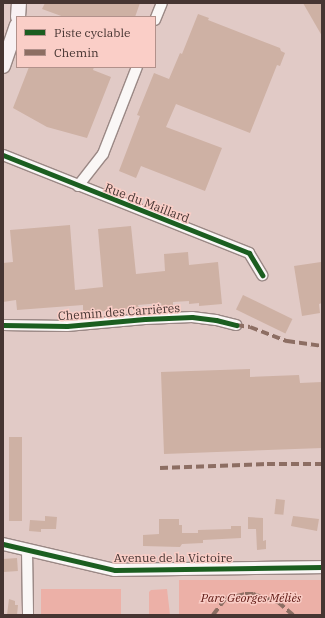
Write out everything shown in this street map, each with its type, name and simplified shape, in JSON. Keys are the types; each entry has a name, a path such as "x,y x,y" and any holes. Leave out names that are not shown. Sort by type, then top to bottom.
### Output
{"main road":[{"path":"18,16 19,3"},
{"path":"3,66 16,28"}],"street":[{"path":"156,18 162,3"},
{"path":"78,186 102,154 137,68"},
{"name":"Rue du Maillard","path":"3,155 249,253 262,275"},
{"path":"3,161 15,159"},
{"name":"Chemin des Carrières","path":"3,325 67,326 145,319 192,317 216,320 236,325"},
{"name":"Avenue de la Victoire","path":"3,544 115,570 322,567"},
{"path":"27,549 28,615"}],"green space":[{"name":"Parc Georges Méliès","path":"179,580 322,580 322,615 179,615"},
{"path":"41,589 121,589 121,615 41,615"},
{"path":"167,589 170,615 149,615 149,592 151,590"}],"building":[{"path":"45,3 140,3 135,16 61,16 42,9"},
{"path":"303,3 322,3 322,36"},
{"path":"198,14 209,18 208,20 280,48 281,51 285,53 280,66 277,65 250,133 176,104 166,127 222,148 205,191 141,166 136,178 119,171 140,116 137,115 154,73 169,79 180,53 182,54"},
{"path":"29,68 94,68 93,70 111,77 87,138 47,127 13,108"},
{"path":"70,225 75,290 103,287 98,229 131,226 136,274 165,271 164,254 188,252 189,265 218,262 222,304 199,306 199,303 189,304 189,301 173,302 173,307 162,308 161,303 138,305 139,308 83,313 83,305 17,310 16,300 3,302 3,263 13,262 10,230"},
{"path":"321,262 322,303 319,304 320,313 302,316 294,266"},
{"path":"243,295 292,319 285,333 236,309"},
{"path":"250,369 250,377 299,375 300,383 322,382 322,448 164,454 161,372"},
{"path":"9,437 22,437 22,521 9,521"},
{"path":"276,499 285,500 283,515 274,514"},
{"path":"45,516 57,517 56,529 41,529 41,532 29,531 30,520 45,521"},
{"path":"293,516 319,519 317,531 291,526"},
{"path":"248,517 263,518 263,541 266,540 266,549 257,550 256,529 248,529"},
{"path":"159,519 179,519 179,525 182,525 182,533 198,533 198,530 231,529 231,526 241,526 241,538 203,540 203,543 182,544 180,547 143,546 143,535 159,534"},
{"path":"17,558 18,571 4,572 3,559"},
{"path":"9,599 15,601 15,605 18,605 17,615 7,615"}],"marked path":[{"path":"236,325 250,327 287,341 322,346"},
{"path":"160,468 267,464 322,464"},
{"path":"213,615 225,599 245,594 253,594 278,602 293,615"}],"cycle path":[{"path":"3,155 249,253 262,275"},
{"path":"3,325 67,326 145,319 192,317 216,320 236,325"},
{"path":"3,544 115,570 322,567"}]}
